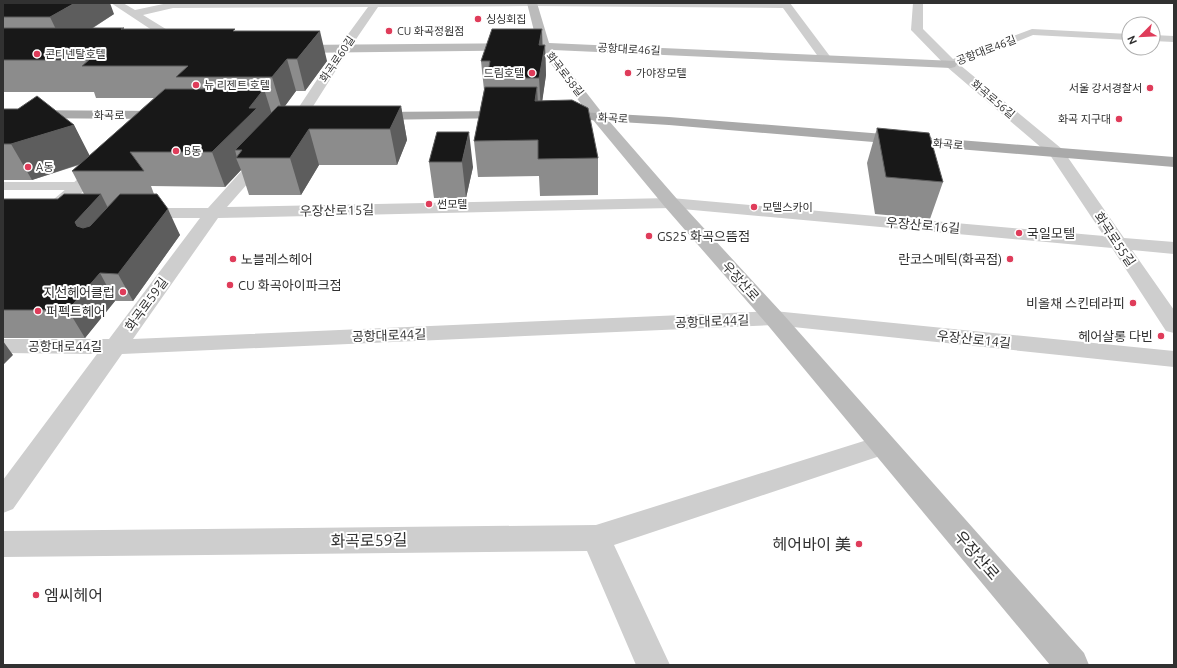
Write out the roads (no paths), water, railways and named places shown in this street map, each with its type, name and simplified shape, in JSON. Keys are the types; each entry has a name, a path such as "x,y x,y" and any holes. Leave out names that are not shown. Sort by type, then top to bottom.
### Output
{"main road":[{"name":"화곡로","path":"6,114 171,115"},
{"path":"359,116 526,115"},
{"name":"화곡로","path":"549,115 669,121 1174,162"}],"street":[{"path":"116,3 191,51 167,51"},
{"path":"133,14 173,5 532,3 786,4 826,59"},
{"name":"화곡로58길","path":"532,3 544,46 598,117"},
{"name":"화곡로56길","path":"918,3 917,30 951,64 1056,152"},
{"name":"화곡로60길","path":"300,116 344,48 376,4"},
{"name":"공항대로46길","path":"283,49 544,46 951,64 1032,32 1121,37"},
{"path":"1161,38 1174,39"},
{"path":"146,130 171,115"},
{"name":"화곡로59길","path":"3,501 213,213 300,116"},
{"name":"우장산로","path":"598,117 671,203 774,318 1072,665"},
{"name":"화곡로55길","path":"1056,152 1174,326"},
{"path":"70,213 40,213 80,186 116,156"},
{"name":"우장산로15길","path":"121,213 213,213 671,203"},
{"name":"우장산로16길","path":"671,203 1174,248"},
{"name":"공항대로44길","path":"3,346 116,347 774,318"},
{"name":"우장산로14길","path":"774,318 1174,359"},
{"path":"654,665 596,538 883,445"},
{"name":"화곡로59길","path":"3,544 596,538"}],"lane":[{"path":"3,186 80,186"}],"place":[{"name":"싱싱회집","path":"478,19"},
{"name":"CU 화곡정원점","path":"389,31"},
{"name":"콘티넨탈호텔","path":"37,54"},
{"name":"드림호텔","path":"532,73"},
{"name":"가야장모텔","path":"628,73"},
{"name":"뉴 리젠트 호텔","path":"196,85"},
{"name":"서울 강서경찰서","path":"1150,88"},
{"name":"화곡 지구대","path":"1119,119"},
{"name":"B동","path":"176,151"},
{"name":"A동","path":"28,167"},
{"name":"썬모텔","path":"429,204"},
{"name":"모텔스카이","path":"754,207"},
{"name":"국일모텔","path":"1019,233"},
{"name":"GS25 화곡으뜸점","path":"649,236"},
{"name":"노블레스헤어","path":"233,259"},
{"name":"란코스메틱(화곡점)","path":"1010,259"},
{"name":"CU 화곡아이파크점","path":"230,285"},
{"name":"지선헤어클럽","path":"123,292"},
{"name":"비올채 스킨테라피","path":"1133,303"},
{"name":"퍼펙트헤어","path":"38,311"},
{"name":"헤어살롱 다빈","path":"1161,336"},
{"name":"헤어바이 美","path":"859,544"},
{"name":"엠씨헤어","path":"36,595"}]}
